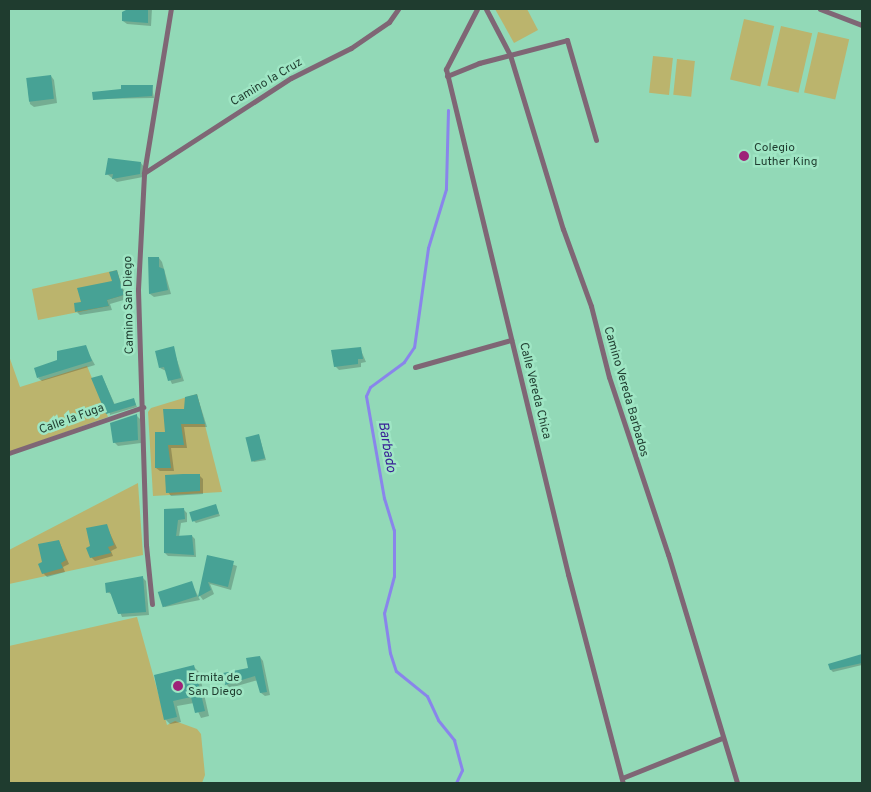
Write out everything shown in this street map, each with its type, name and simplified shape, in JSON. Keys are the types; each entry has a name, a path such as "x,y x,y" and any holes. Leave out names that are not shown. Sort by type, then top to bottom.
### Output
{"street":[{"name":"Camino San Diego","path":"152,604 146,545 138,289 144,173 171,9"},
{"path":"477,9 446,69 447,76 510,55 567,40 596,140"},
{"name":"Camino Vereda Barbados","path":"486,9 510,55 563,229 591,306 609,377 668,554 737,783"},
{"path":"820,9 862,25"},
{"name":"Camino la Cruz","path":"144,173 291,78 351,48 389,22 396,10"},
{"name":"Calle Vereda Chica","path":"447,76 511,340 623,781"},
{"path":"415,367 511,340"},
{"name":"Calle la Fuga","path":"9,453 143,407"},
{"path":"623,781 722,738"}],"shaded area":[{"path":"495,9 527,9 538,30 514,43"},
{"path":"744,19 774,26 760,86 730,79"},
{"path":"781,26 812,33 798,93 767,85"},
{"path":"818,32 849,39 835,100 804,92"},
{"path":"653,56 673,58 669,95 649,93"},
{"path":"677,59 695,61 691,97 673,95"},
{"path":"117,270 124,295 107,300 109,306 38,320 32,289"},
{"path":"9,356 20,387 87,366 108,417 9,452"},
{"path":"197,394 222,492 153,496 148,412 151,408"},
{"path":"138,483 143,555 9,584 9,550"},
{"path":"137,617 167,725 175,721 197,729 201,734 205,775 202,783 9,783 9,646"}],"building":[{"path":"128,9 148,9 148,23 122,21 122,12"},
{"path":"51,75 54,99 29,102 26,78"},
{"path":"121,85 153,85 152,96 93,100 92,92 121,89"},
{"path":"108,158 141,162 140,174 112,179 113,174 105,175"},
{"path":"148,257 159,257 159,267 164,269 168,290 149,294"},
{"path":"117,270 124,295 107,300 109,306 75,312 74,303 81,302 77,288 112,281 109,272"},
{"path":"86,345 92,361 37,378 34,368 57,360 57,351"},
{"path":"174,346 181,378 168,381 164,367 159,368 155,351"},
{"path":"361,347 363,359 358,359 358,364 334,367 331,350"},
{"path":"102,375 114,404 134,398 136,405 106,414 91,378"},
{"path":"197,394 205,424 181,424 184,445 168,445 171,468 155,468 155,432 165,432 163,409 184,409 185,397"},
{"path":"137,414 138,440 113,443 110,423"},
{"path":"259,434 265,458 251,462 245,437"},
{"path":"200,474 200,491 166,493 165,475"},
{"path":"216,504 219,514 192,522 189,512"},
{"path":"184,508 185,519 178,520 176,536 192,535 194,555 164,553 164,509"},
{"path":"107,524 114,545 108,547 111,553 90,558 86,548 90,546 86,528"},
{"path":"59,540 66,560 61,563 63,568 42,574 38,564 42,562 38,544"},
{"path":"207,555 234,561 228,587 208,582 211,590 198,597"},
{"path":"143,576 146,612 118,614 110,592 106,593 105,583"},
{"path":"192,581 197,596 163,607 158,592"},
{"path":"862,654 862,663 830,670 828,664"},
{"path":"260,656 267,692 260,693 255,676 225,685 223,673 248,668 246,658"},
{"name":"Ermita de San Diego","path":"194,665 205,711 195,713 191,697 173,701 177,717 164,720 154,675"}],"waterway":[{"name":"Barbado","path":"448,110 446,189 428,248 414,347 404,362 370,387 366,396 384,498 394,530 394,576 384,613 390,653 396,671 427,696 438,720 454,740 462,770 456,783"}],"place":[{"name":"Colegio Luther King","path":"744,156"},
{"name":"Ermita de San Diego","path":"178,686"}]}
